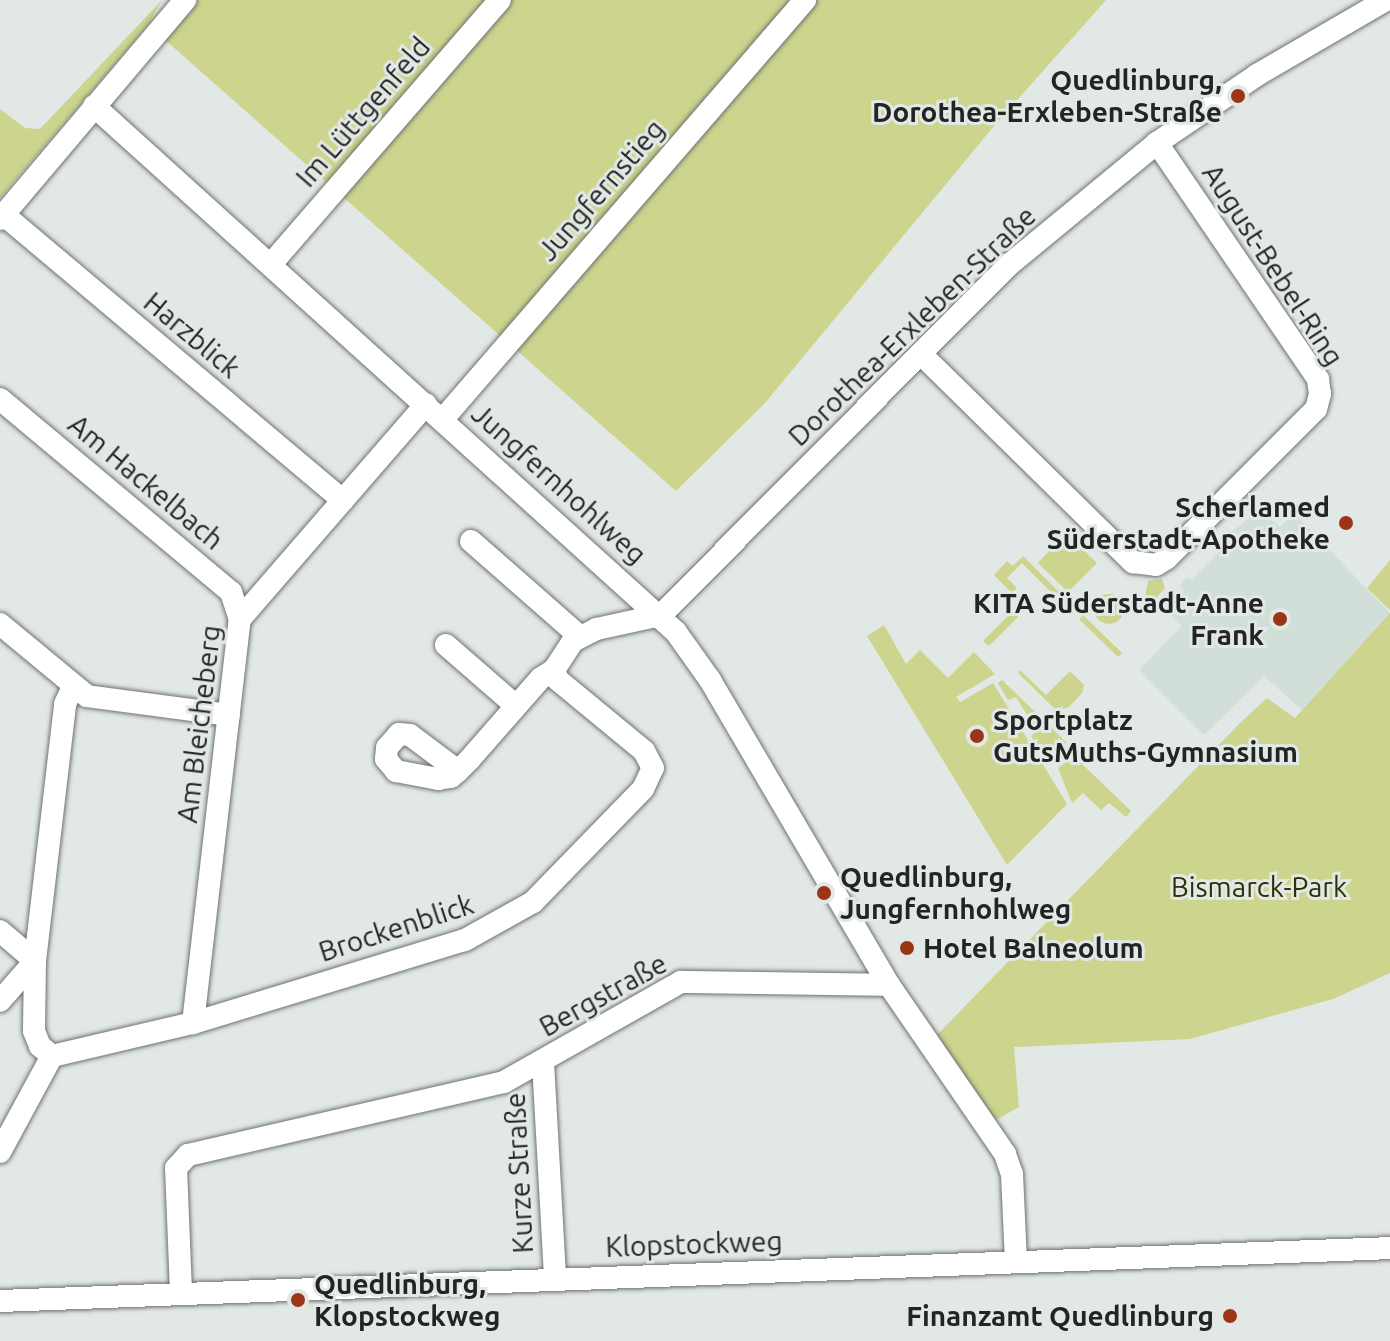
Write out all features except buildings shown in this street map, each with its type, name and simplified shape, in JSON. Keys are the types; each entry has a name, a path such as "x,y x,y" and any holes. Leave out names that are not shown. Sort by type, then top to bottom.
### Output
{"street":[{"path":"2,217 185,0"},
{"name":"Im Lüttgenfeld","path":"272,263 500,0"},
{"name":"Jungfernstieg","path":"435,412 805,0"},
{"name":"Dorothea-Erxleben-Straße","path":"661,615 1010,264 1157,143 1257,75 1386,0"},
{"name":"Jungfernhohlweg","path":"94,106 661,615 710,680 889,985"},
{"name":"August-Bebel-Ring","path":"922,355 1133,562 1156,565 1167,558 1316,409 1320,394 1318,379 1157,143"},
{"name":"Harzblick","path":"2,217 343,500"},
{"name":"Am Hackelbach","path":"0,399 231,592 240,619"},
{"name":"Am Bleicheberg","path":"193,1023 240,619 343,500 435,412"},
{"path":"471,541 579,636"},
{"path":"458,771 515,705 554,670 579,636 661,615"},
{"path":"0,624 87,696 229,715"},
{"path":"446,645 515,705"},
{"name":"Brockenblick","path":"52,1056 193,1023 481,934 521,911 566,874 643,789 653,768 644,751 558,680 554,670"},
{"path":"0,1152 52,1056 40,1046 34,1031 35,961 65,704 73,687"},
{"path":"0,931 35,961"},
{"path":"0,1001 35,961"},
{"name":"Bergstraße","path":"181,1292 176,1174 183,1157 504,1082 681,982 889,985"},
{"path":"889,985 1008,1160 1016,1262"},
{"name":"Kurze Straße","path":"543,1062 555,1280"},
{"name":"Klopstockweg","path":"0,1301 1390,1248"}],"shaded area":[{"name":"KITA Süderstadt-Anne Frank","path":"1260,510 1280,527 1294,513 1390,613 1302,710 1264,676 1204,735 1139,670 1182,626 1164,608 1183,589 1180,585 1187,577 1191,580 1231,540 1227,535"}],"green space":[{"path":"162,0 148,25 0,198 0,109 25,128 40,129"},
{"path":"197,0 1106,0 994,126 765,403 676,491 164,39"},
{"path":"1066,533 1097,563 1068,592 1038,563"},
{"path":"1023,556 1064,597 1060,601 1022,563 1007,578 1017,588 1012,593 994,575 1007,561 1013,566"},
{"path":"1390,560 1390,610 1367,588"},
{"path":"1162,579 1165,588 1142,614 1148,581"},
{"path":"1109,594 1115,595 1123,603 1123,615 1115,623 1109,624 1103,623 1095,615 1094,609 1095,603 1103,595"},
{"path":"1013,611 1018,617 989,646 983,641"},
{"name":"Bismarck-Park","path":"1390,613 1390,973 1333,999 1190,1039 1014,1047 1019,1107 996,1120 936,1036 1240,723 1267,698 1295,718"},
{"path":"1083,615 1122,653 1118,657 1079,619"},
{"name":"Sportplatz GutsMuths-Gymnasium","path":"884,625 906,664 920,650 948,678 974,652 995,674 956,697 960,702 993,683 1067,804 1007,865 867,636"},
{"path":"1020,670 1046,695 1070,671 1084,685 1082,693 1069,707 1057,711 1018,673"},
{"path":"1002,680 1066,742 1058,758 1048,764 1031,736 1037,731 1016,697 1008,700 998,683"},
{"path":"1082,751 1086,755 1080,762 1131,811 1126,817 1109,803 1101,810 1083,793 1072,803 1058,768"}],"place":[{"name":"Quedlinburg, Dorothea-Erxleben-Straße","path":"1238,96"},
{"name":"Scherlamed Süderstadt-Apotheke","path":"1346,523"},
{"name":"KITA Süderstadt-Anne Frank","path":"1280,619"},
{"name":"Sportplatz GutsMuths-Gymnasium","path":"977,736"},
{"name":"Quedlinburg, Jungfernhohlweg","path":"824,893"},
{"name":"Hotel Balneolum","path":"907,948"},
{"name":"Quedlinburg, Klopstockweg","path":"298,1300"},
{"name":"Finanzamt Quedlinburg","path":"1230,1316"}]}
